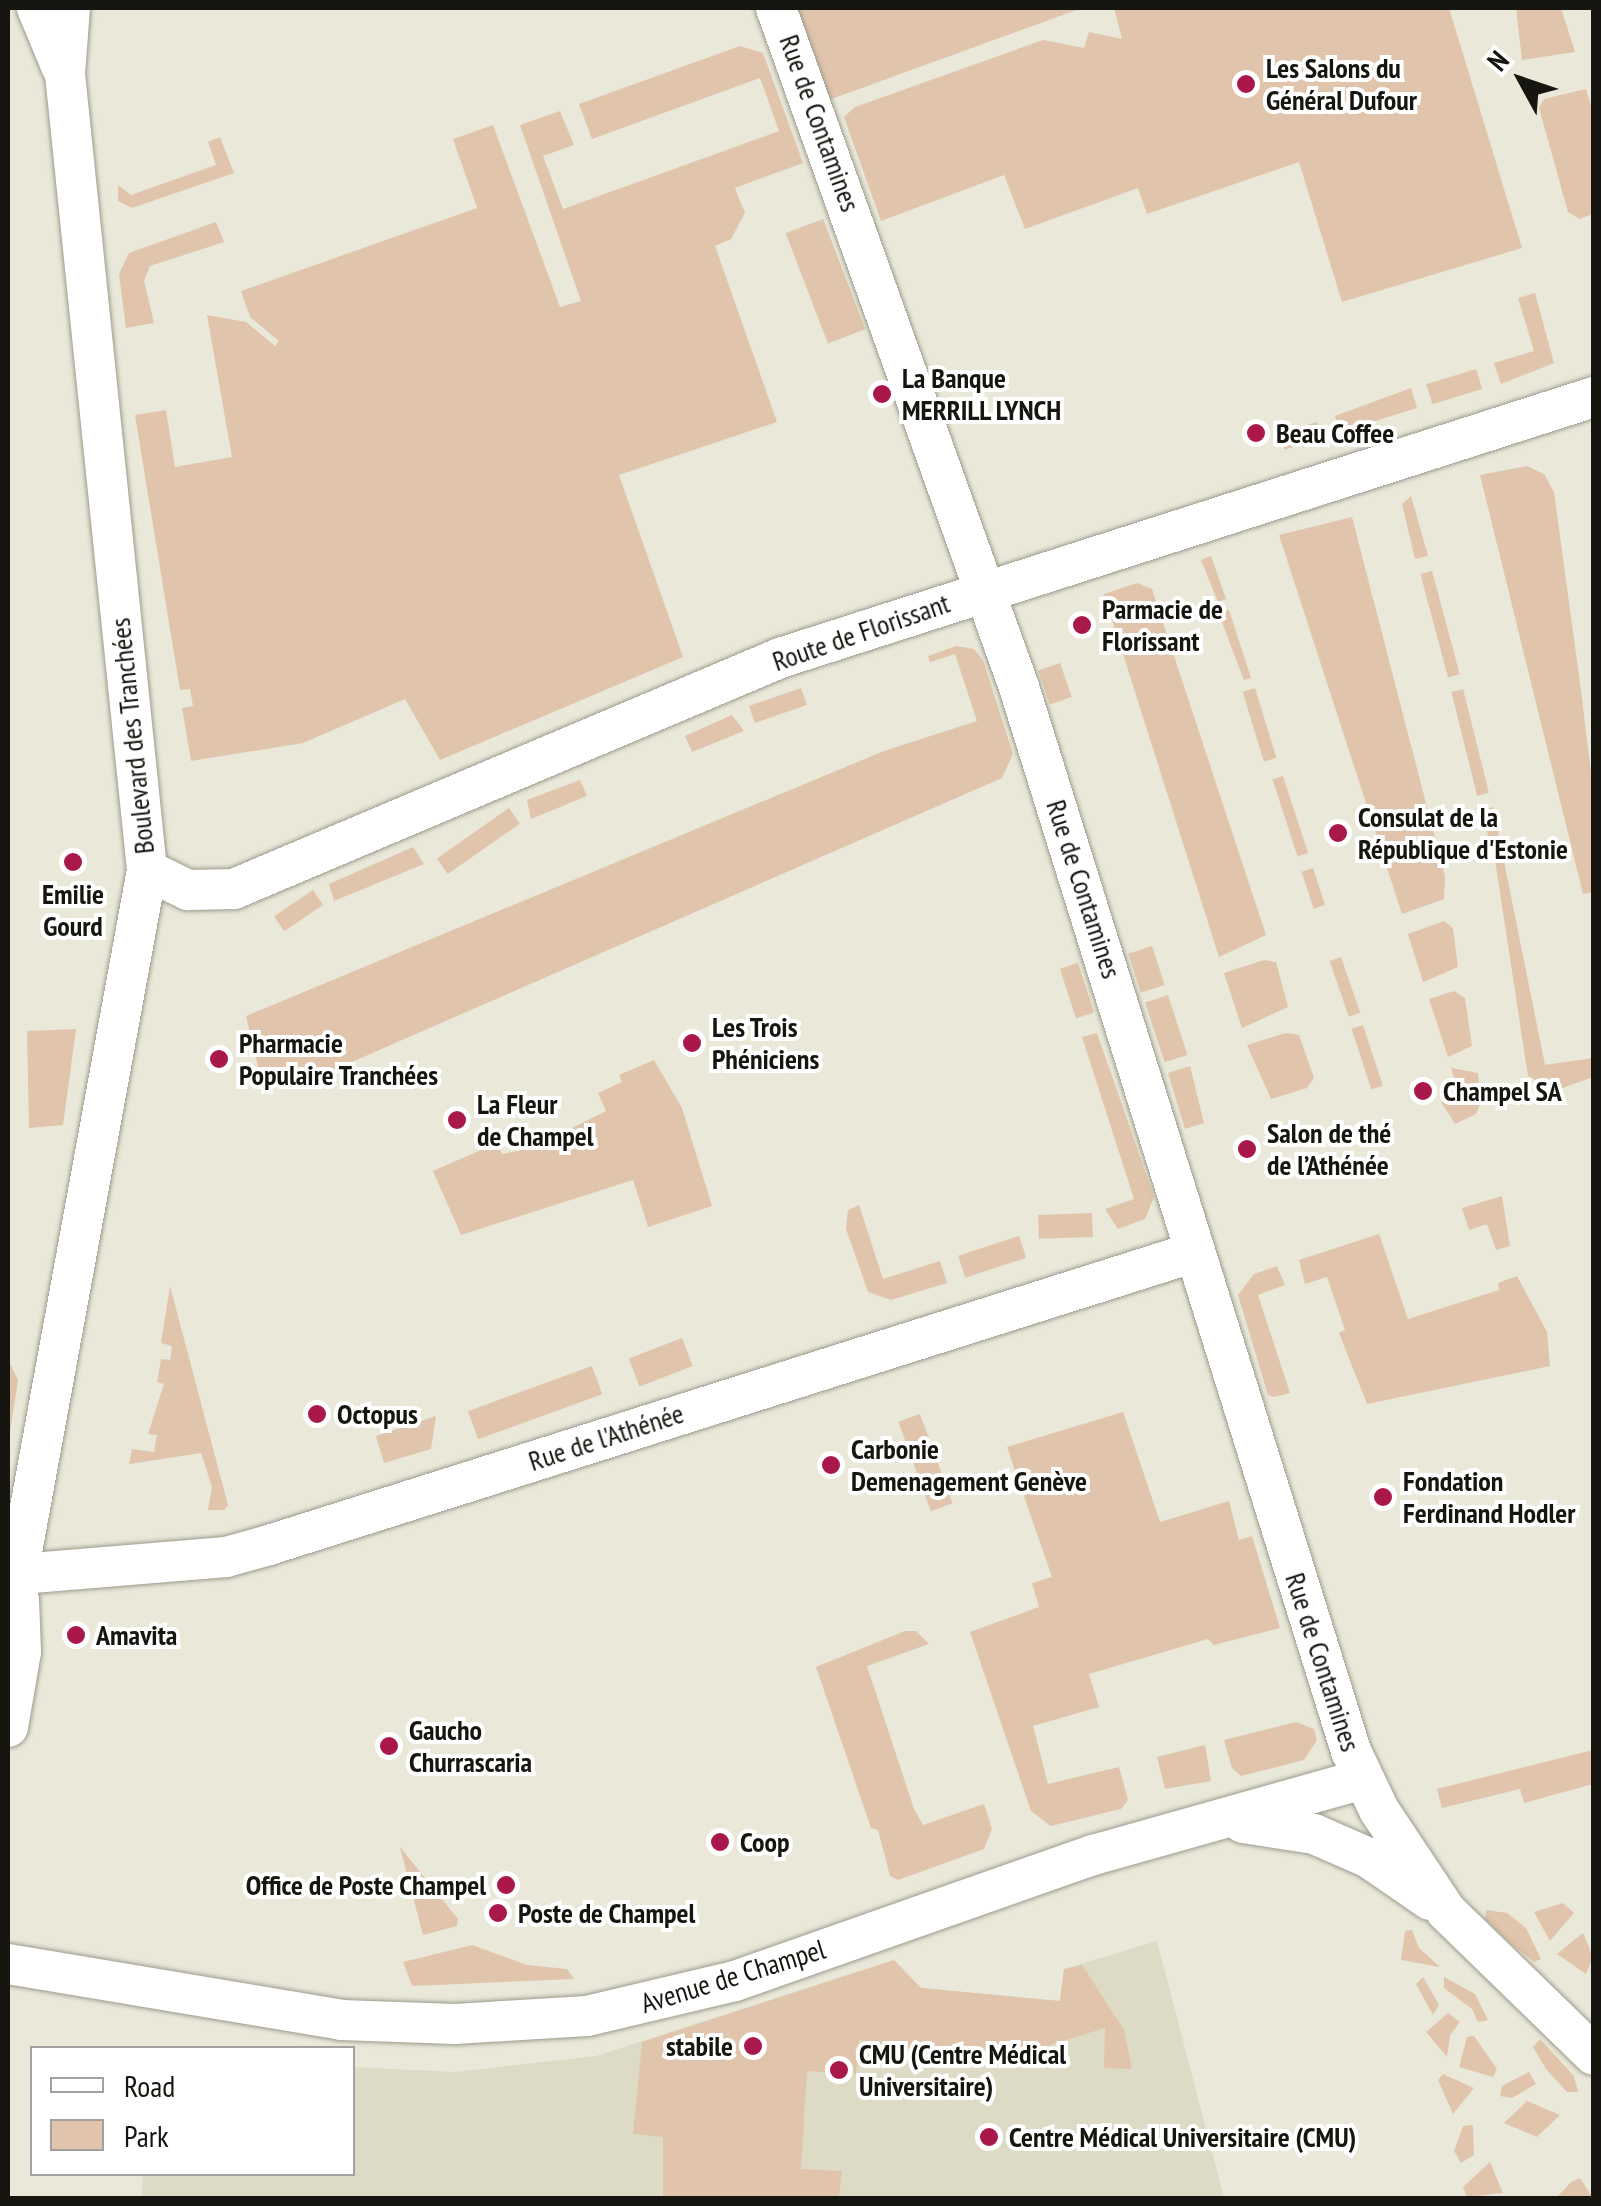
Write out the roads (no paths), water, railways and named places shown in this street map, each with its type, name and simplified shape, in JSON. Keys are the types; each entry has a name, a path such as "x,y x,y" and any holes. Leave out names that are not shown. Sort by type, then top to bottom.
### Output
{"main road":[{"path":"36,8 65,74"},
{"name":"Boulevard des Tranchées","path":"8,1628 13,1575 147,870 65,74 70,8"},
{"name":"Rue de Contamines","path":"776,8 987,590 1363,1779"},
{"name":"Route de Florissant","path":"147,870 188,890 234,889 780,658 1594,397"},
{"name":"Rue de l'Athénée","path":"13,1575 240,1553 1195,1252"},
{"name":"Boulevard des Tranchées","path":"8,1727 22,1652 13,1575"},
{"name":"Avenue de Champel","path":"8,1964 341,2020 455,2024 587,2016 735,1981 1206,1822 1363,1779 1446,1911"},
{"name":"Avenue de Champel","path":"1206,1822 1265,1823 1314,1834 1369,1858 1446,1911 1591,2060"}],"place":[{"name":"Les Salons du Général Dufour","path":"1246,84"},
{"name":"La Banque MERRILL LYNCH","path":"882,394"},
{"name":"Beau Coffee","path":"1256,433"},
{"name":"Parmacie de Florissant","path":"1082,625"},
{"name":"Consulat de la République d'Estonie","path":"1338,833"},
{"name":"Emilie Gourd","path":"73,862"},
{"name":"Les Trois Phéniciens","path":"692,1043"},
{"name":"Pharmacie Populaire Tranchées","path":"219,1059"},
{"name":"Champel SA","path":"1423,1091"},
{"name":"La Fleur de Champel","path":"457,1120"},
{"name":"Salon de thé de l’Athénée","path":"1247,1149"},
{"name":"Octopus","path":"317,1414"},
{"name":"Carbonie Demenagement Genève","path":"831,1465"},
{"name":"Fondation Ferdinand Hodler","path":"1383,1497"},
{"name":"Amavita","path":"76,1635"},
{"name":"Gaucho Churrascaria","path":"389,1746"},
{"name":"Coop","path":"720,1842"},
{"name":"Office de Poste Champel","path":"506,1885"},
{"name":"Poste de Champel","path":"498,1913"},
{"name":"stabile","path":"753,2046"},
{"name":"CMU (Centre Médical Universitaire)","path":"839,2070"},
{"name":"Centre Médical Universitaire (CMU)","path":"989,2137"}]}
